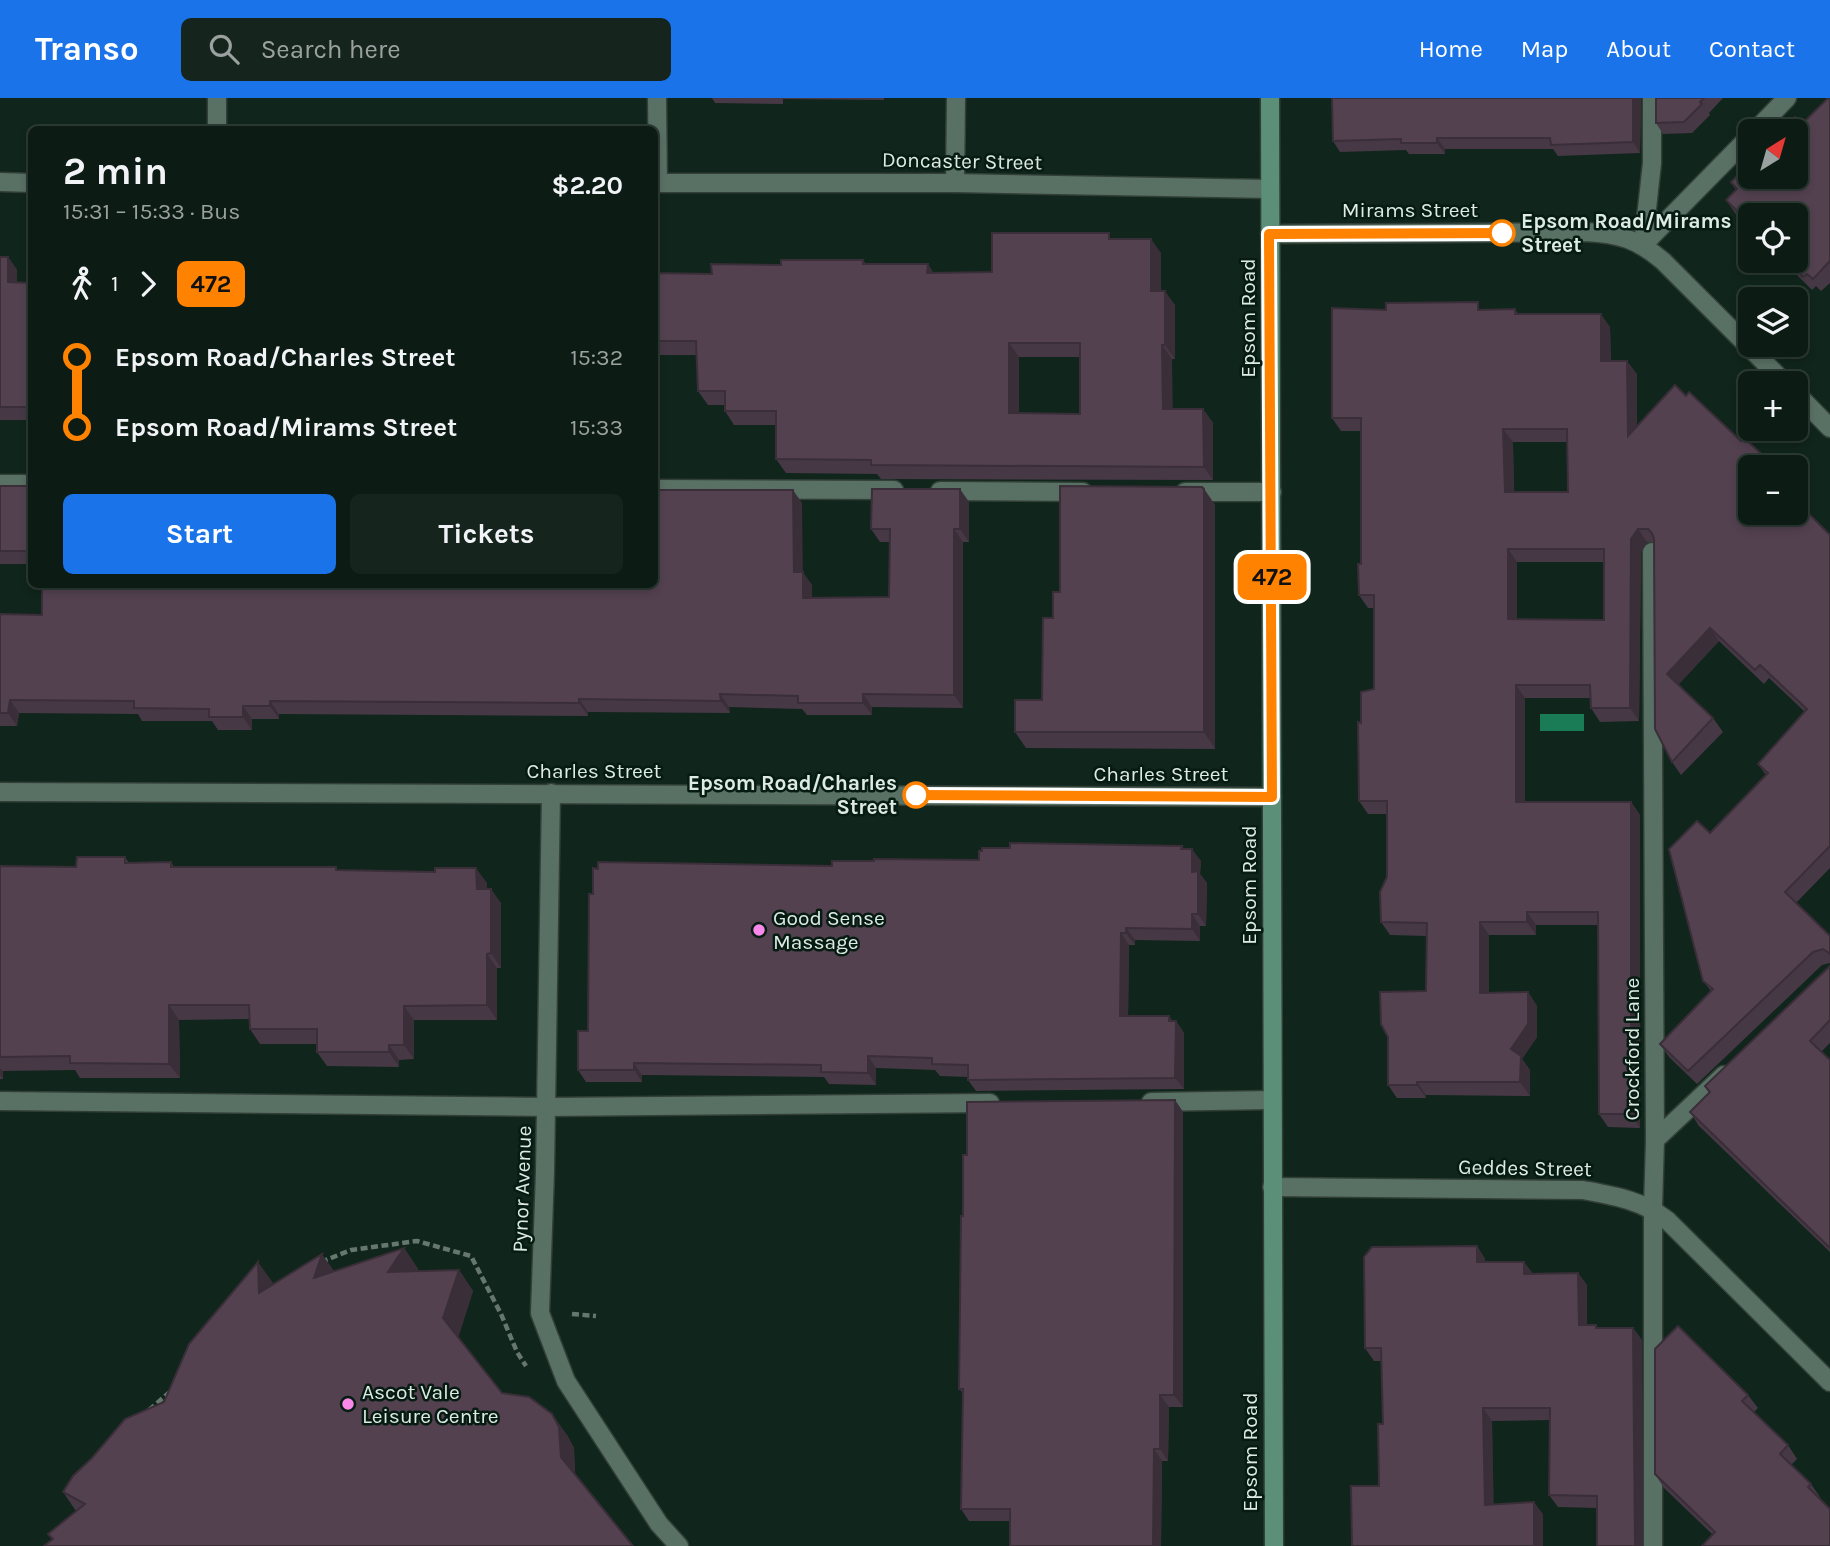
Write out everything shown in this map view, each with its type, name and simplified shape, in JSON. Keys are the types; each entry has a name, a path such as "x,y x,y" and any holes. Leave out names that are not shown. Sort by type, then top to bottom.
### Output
{"main road":[{"name":"Epsom Road","path":"1270,98 1274,1546"}],"street":[{"path":"217,98 217,126"},
{"path":"657,98 657,126"},
{"path":"955,183 956,98"},
{"path":"1643,245 1652,163 1652,98"},
{"path":"1767,119 1787,98"},
{"path":"1643,245 1738,148"},
{"path":"0,182 28,183"},
{"name":"Doncaster Street","path":"658,183 955,183 1270,189"},
{"name":"Mirams Street","path":"1269,234 1615,234 1643,245 1663,261 1773,371"},
{"path":"1808,405 1830,428"},
{"path":"0,484 28,484"},
{"path":"658,489 1096,492"},
{"path":"1165,492 1272,492"},
{"name":"Crockford Lane","path":"1652,552 1655,1140 1653,1546"},
{"name":"Charles Street","path":"0,792 1272,797"},
{"name":"Pynor Avenue","path":"551,793 547,1107 540,1313 566,1381 659,1524 679,1546"},
{"path":"1655,1140 1733,1066"},
{"path":"1136,1102 1272,1100"},
{"path":"0,1101 547,1107 1010,1103"},
{"name":"Geddes Street","path":"1272,1187 1583,1190 1628,1198 1653,1208 1667,1220 1830,1382"}],"path":[{"path":"317,1264 351,1250 417,1241 471,1256 517,1352 532,1375"},
{"path":"144,1414 173,1389"}],"shaded area":[{"path":"1540,714 1584,714 1584,731 1540,731"}],"building":[{"path":"1332,98 1633,98 1633,142 1551,145 1550,138 1437,138 1437,143 1401,143 1401,139 1333,141"},
{"path":"1656,98 1704,98 1700,102 1702,104 1684,122 1656,123"},
{"path":"1830,98 1830,263 1813,279 1807,274 1803,277 1799,273 1808,273 1808,203 1738,203 1738,212 1726,200 1737,189 1731,182 1738,175 1738,189 1808,189 1807,119"},
{"path":"992,233 1109,233 1109,239 1151,239 1151,291 1165,291 1163,409 1203,409 1204,467 871,465 871,460 776,459 776,411 725,411 725,391 698,391 696,341 658,341 658,273 712,274 711,264 781,265 781,260 863,260 863,264 928,264 927,273 992,272","holes":["1009,343 1080,343 1080,414 1009,413"]},
{"path":"0,257 8,257 8,282 28,283 28,407 0,407"},
{"path":"1478,302 1478,310 1515,309 1515,314 1601,314 1601,361 1627,361 1628,436 1675,385 1686,396 1689,392 1738,441 1747,441 1763,455 1738,455 1738,525 1808,525 1808,513 1830,535 1830,846 1785,892 1830,936 1830,955 1823,949 1813,952 1688,1071 1660,1044 1713,989 1703,981 1669,849 1697,821 1710,833 1768,773 1758,764 1807,709 1760,665 1755,670 1710,628 1667,674 1713,718 1672,762 1655,729 1654,539 1648,529 1638,529 1631,539 1630,708 1591,708 1590,685 1516,685 1516,802 1631,802 1631,1114 1599,1114 1598,912 1527,912 1527,922 1480,922 1480,993 1528,992 1528,1024 1511,1049 1521,1056 1520,1082 1417,1082 1417,1085 1388,1085 1388,1037 1381,1024 1380,992 1426,991 1427,923 1381,922 1380,892 1387,877 1387,801 1359,801 1358,722 1361,723 1361,692 1374,689 1374,595 1359,595 1361,418 1332,418 1332,308 1386,310 1386,303","holes":["1503,429 1567,429 1568,492 1505,492","1508,549 1604,549 1604,620 1508,619"]},
{"path":"0,486 28,486 28,551 0,551"},
{"path":"1060,486 1204,489 1204,732 1015,732 1015,700 1042,700 1043,618 1053,618 1053,592 1060,592"},
{"path":"872,489 960,489 960,529 954,529 954,695 863,694 863,703 798,703 798,696 720,694 721,701 270,701 270,706 243,706 243,717 209,717 209,709 134,708 134,701 10,700 8,713 0,713 0,614 42,615 42,588 658,588 658,490 793,490 794,572 803,572 803,598 889,597 890,529 871,529"},
{"path":"1010,843 1182,846 1181,849 1192,849 1192,872 1198,871 1198,914 1192,914 1192,929 1126,928 1126,933 1121,933 1120,1016 1169,1016 1169,1021 1176,1021 1175,1078 968,1080 968,1065 932,1064 932,1058 868,1056 868,1073 821,1072 821,1065 634,1063 634,1070 578,1070 578,1031 588,1031 589,894 593,894 593,868 598,869 598,862 832,866 832,861 874,859 979,860 979,851 982,851 982,848 1010,848"},
{"path":"77,857 125,857 125,863 171,862 171,867 336,867 336,870 435,872 435,868 476,868 477,889 491,889 491,953 487,954 487,1005 404,1006 404,1045 389,1045 389,1052 317,1052 317,1029 250,1029 249,1005 169,1005 169,1064 70,1063 70,1056 0,1057 0,866 76,867"},
{"path":"1830,966 1830,1020 1810,1041 1830,1060 1830,1248 1690,1112 1710,1092 1705,1086"},
{"path":"1175,1100 1174,1395 1160,1395 1160,1449 1154,1449 1153,1546 1010,1546 1010,1509 961,1509 961,1216 963,1155 967,1155 967,1102"},
{"path":"1477,1246 1477,1262 1524,1262 1524,1274 1578,1273 1579,1325 1633,1328 1635,1546 1597,1546 1597,1496 1549,1495 1550,1408 1483,1408 1485,1505 1534,1502 1534,1546 1352,1546 1351,1486 1379,1486 1378,1424 1383,1424 1381,1348 1365,1348 1364,1257 1372,1247"},
{"name":"Ascot Vale Leisure Centre","path":"404,1248 388,1272 459,1270 443,1318 502,1393 529,1397 552,1414 559,1427 561,1457 633,1546 44,1546 53,1539 48,1534 85,1504 63,1492 73,1476 125,1419 164,1402 189,1344 258,1262 259,1293 322,1254 314,1278"},
{"path":"1678,1326 1748,1395 1742,1401 1788,1445 1780,1454 1811,1484 1808,1487 1830,1509 1830,1546 1702,1546 1715,1532 1655,1474 1655,1349"}],"bus line":[{"name":"472","path":"916,795 1272,797 1269,234 1502,233"}],"place":[{"name":"Epsom Road/Mirams Street","path":"1502,233"},
{"name":"Epsom Road/Charles Street","path":"916,795"},
{"name":"Good Sense Massage","path":"759,930"},
{"name":"Ascot Vale Leisure Centre","path":"348,1404"}]}
